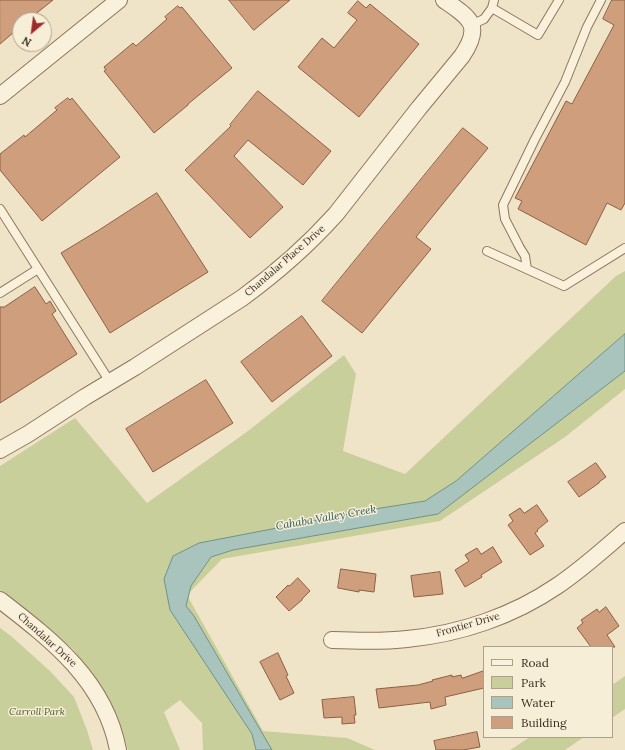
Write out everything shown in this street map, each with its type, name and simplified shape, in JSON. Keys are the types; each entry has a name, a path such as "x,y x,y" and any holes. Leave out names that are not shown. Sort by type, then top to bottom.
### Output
{"street":[{"path":"0,96 119,0"},
{"path":"444,0 467,17 471,25"},
{"name":"Chandalar Place Drive","path":"0,450 135,367 242,298 280,268 323,229 336,214 462,56 471,39 473,31 471,25"},
{"name":"Frontier Drive","path":"332,640 373,641 407,639 436,635 487,622 533,601 557,587 625,531"},
{"name":"Chandalar Drive","path":"0,600 69,658 82,673 104,706 113,729 118,750"}],"lane":[{"path":"471,25 484,19 493,4 538,35 559,0"},
{"path":"527,269 525,256 505,220 503,205 565,82 587,27 601,0"},
{"path":"0,209 110,382"},
{"path":"487,250 564,286 625,248"},
{"path":"0,293 38,269"}],"green space":[{"path":"625,271 625,389 565,437 440,521 222,559 187,595 263,731 347,738 375,750 203,750 202,723 180,700 164,712 180,750 128,750 113,709 74,650 0,590 0,466 75,418 147,503 248,431 344,355 356,374 343,451 405,474 616,276"},
{"name":"Carroll Park","path":"0,628 50,671 74,697 93,750 0,750"},
{"path":"625,676 625,709 613,717 613,684"},
{"path":"528,738 583,738 565,750 510,750"}],"water":[{"path":"625,334 625,371 438,514 233,550 211,557 191,586 186,606 194,616 272,750 256,750 252,734 170,610 164,579 173,556 199,543 425,501 456,481"}],"building":[{"path":"0,0 53,0 38,12 12,12 12,34 0,44"},
{"path":"229,0 290,0 254,30"},
{"path":"612,0 625,0 625,203 621,210 607,203 586,245 518,209 522,201 515,198 566,101 572,104 614,25 603,19"},
{"path":"358,1 366,8 370,4 419,44 359,117 298,67 322,38 334,48 357,20 348,13"},
{"path":"178,6 180,8 182,7 232,68 154,133 104,71 106,70 104,67 133,43 136,46 167,19 165,17"},
{"path":"258,91 331,151 303,185 248,140 234,156 283,207 250,238 185,170 231,126 230,125"},
{"path":"68,98 70,100 72,98 120,157 42,221 0,170 0,154 24,135 25,137 57,110 55,108"},
{"path":"463,128 488,148 416,237 431,249 362,333 322,301"},
{"path":"157,193 208,272 110,333 61,253"},
{"path":"35,287 46,304 50,301 56,311 52,314 77,354 0,403 0,307 4,307"},
{"path":"302,316 332,356 272,402 241,362"},
{"path":"206,380 233,423 153,472 126,429"},
{"path":"596,463 606,477 579,497 568,482"},
{"path":"537,505 548,521 535,533 544,546 530,555 508,525 513,521 509,515 520,508 524,513"},
{"path":"493,547 502,562 481,575 482,577 465,587 455,570 469,561 465,555 477,548 481,554"},
{"path":"341,569 376,574 374,592 359,590 359,592 338,588"},
{"path":"440,572 443,594 414,597 411,576"},
{"path":"298,578 310,591 289,611 276,597 288,585 289,586"},
{"path":"606,607 619,626 607,635 615,647 590,646 577,628 583,623 581,620 597,609 599,612"},
{"path":"278,653 294,693 280,700 260,662"},
{"path":"483,671 483,688 445,697 446,705 431,709 430,702 379,708 376,689 418,685 452,675 452,677 461,675 462,678"},
{"path":"354,697 356,715 354,715 355,723 342,724 342,717 324,718 322,700"},
{"path":"477,732 480,747 463,750 436,750 434,741"}],"water label":[{"name":"Cahaba Valley Creek","path":"326,518"}]}
